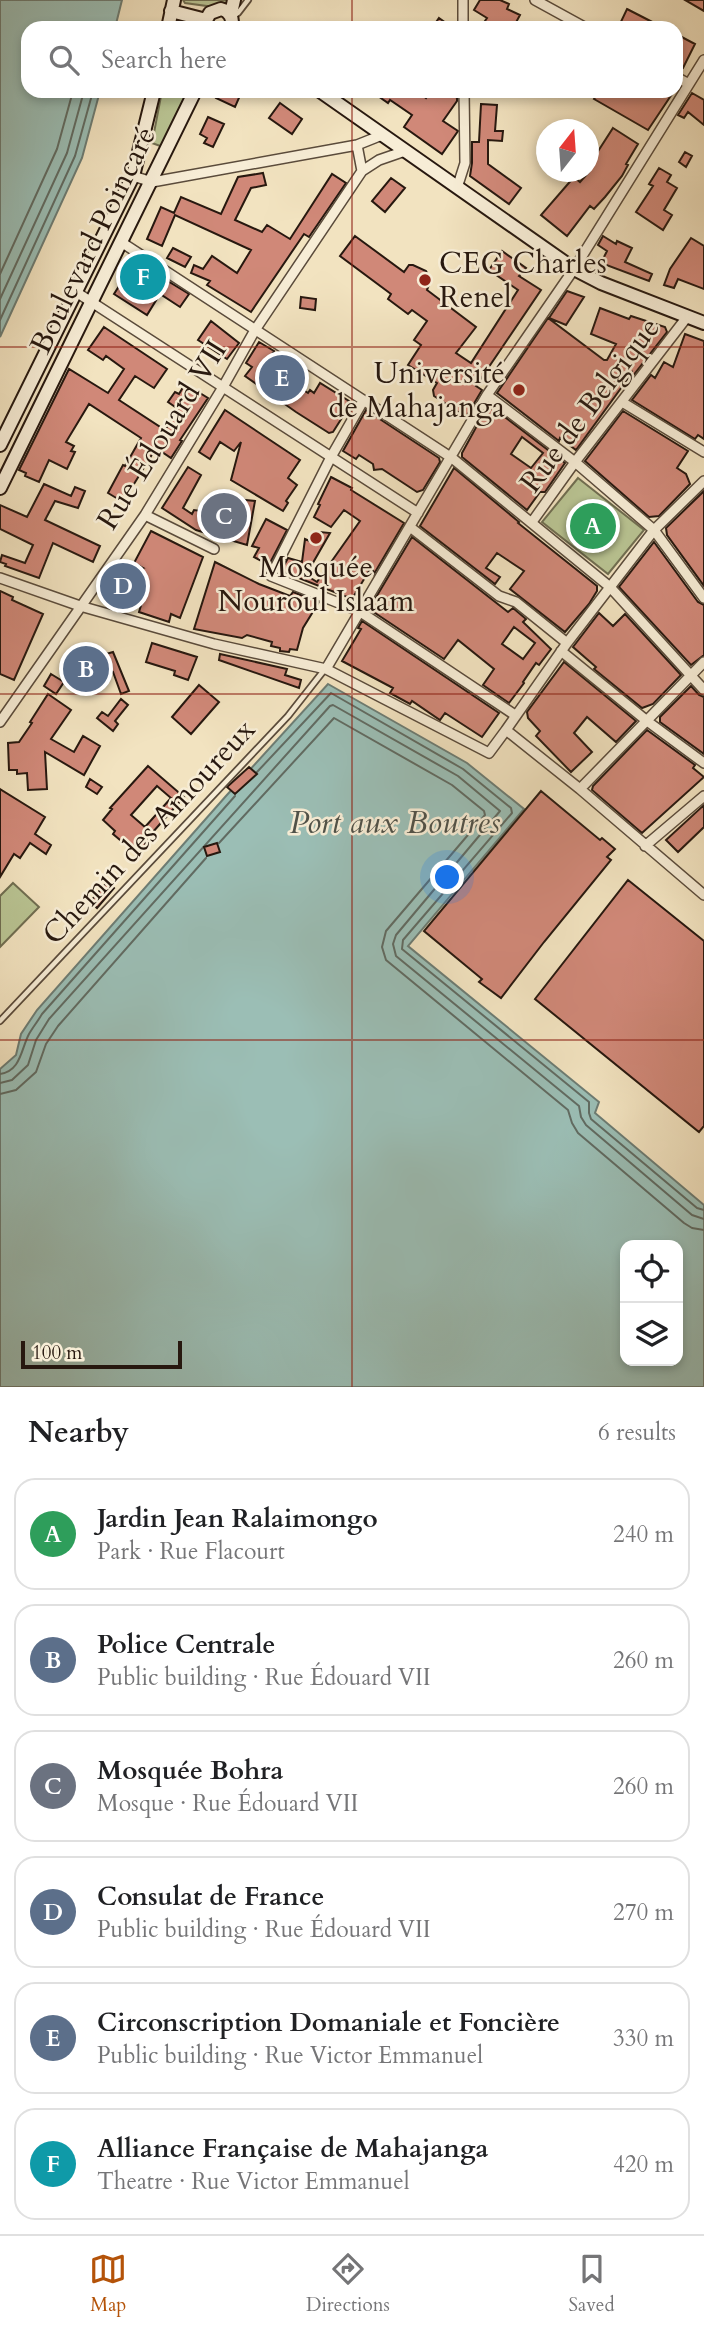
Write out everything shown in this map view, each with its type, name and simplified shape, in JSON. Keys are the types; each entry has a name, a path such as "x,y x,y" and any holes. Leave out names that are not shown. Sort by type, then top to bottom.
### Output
{"street":[{"path":"463,0 464,21"},
{"path":"535,0 573,21"},
{"path":"173,6 200,21"},
{"path":"208,21 213,10 221,9 231,14"},
{"path":"683,94 704,60"},
{"path":"683,81 689,84"},
{"name":"Boulevard Poincaré","path":"3,440 133,176 152,98"},
{"name":"Boulevard Poincaré","path":"0,488 192,98"},
{"path":"330,98 574,269 601,283 704,323"},
{"path":"457,188 465,163 464,98"},
{"path":"326,668 487,395 574,269 680,98"},
{"path":"133,176 152,183 357,145 382,135"},
{"path":"357,145 362,171 379,160 405,151"},
{"name":"Rue Édouard VII","path":"0,722 145,515 255,330 362,171"},
{"path":"121,242 452,458 610,587 704,690"},
{"path":"76,292 418,513"},
{"name":"Rue de Belgique","path":"532,522 687,317"},
{"path":"487,395 575,462 654,530 704,598"},
{"path":"363,401 331,457 271,576 359,611 515,715"},
{"path":"622,402 704,452"},
{"path":"3,440 22,443"},
{"path":"0,578 80,606 214,644 326,668 489,753 564,647 654,530 704,481"},
{"path":"145,515 214,550"},
{"path":"410,527 499,596 516,603 647,721 704,763"},
{"path":"580,789 704,662"},
{"path":"506,730 704,895"},
{"path":"646,846 704,796"}],"lane":[{"path":"231,14 238,13 248,0"},
{"name":"Chemin des Amoureux","path":"0,1021 288,716 326,668"}],"green space":[{"path":"183,0 229,0 229,9 185,3"},
{"path":"161,98 187,98 163,147 152,143"},
{"path":"578,478 644,530 608,574 542,522"},
{"path":"13,883 39,907 0,947 0,896"}],"water":[{"path":"0,0 122,0 117,21 21,21 21,98 98,98 82,158 0,337"},
{"name":"Port aux Boutres","path":"328,684 467,763 524,809 408,946 599,1102 595,1113 704,1205 704,1387 0,1387 0,1069 16,1055 21,1034 37,1010"}],"building":[{"path":"480,0 500,0 509,4 507,9 520,15 517,21 485,21 487,18 474,10"},
{"path":"685,0 704,0 704,11"},
{"path":"627,9 650,21 621,21"},
{"path":"683,38 695,44 683,68"},
{"path":"692,93 704,100 704,125 688,112 684,118 678,115"},
{"path":"216,98 239,98 235,107"},
{"path":"381,98 457,98 443,121 458,131 442,154 404,127 412,115 390,100 388,103"},
{"path":"595,98 669,98 648,130"},
{"path":"280,103 302,119 292,134 269,118"},
{"path":"481,104 497,105 495,131 503,131 502,141 488,140 488,164 521,188 509,204 470,176 472,142 479,142"},
{"path":"208,117 224,124 213,147 204,143 207,138 200,134"},
{"path":"613,128 638,144 622,176 594,209 590,206 567,236 541,215 570,182 599,182 599,150"},
{"path":"685,152 692,156 686,167 679,162"},
{"path":"659,168 671,175 667,182 677,188 664,210 672,215 663,230 636,212 653,186 649,184"},
{"path":"263,173 266,185 251,188 235,220 262,232 267,225 290,239 332,174 346,183 309,237 304,234 251,312 207,285 210,281 191,273 194,265 203,269 212,256 237,273 251,250 175,215 162,246 147,239 161,207 174,213 181,197 221,214 238,177"},
{"path":"391,178 405,188 385,212 372,201"},
{"path":"355,236 404,272 409,265 426,271 431,280 427,290 476,327 456,353 471,363 518,290 489,270 502,251 526,268 519,276 541,290 476,386 482,390 466,417 434,396 433,390 437,383 408,365 421,345 414,340 427,321 412,310 408,314 388,299 391,294 340,256"},
{"path":"603,236 616,244 617,241 632,248 625,262 652,274 649,281 601,263 607,251 598,245"},
{"path":"691,238 704,246 704,289 678,279 674,288 664,285 670,269"},
{"path":"173,248 191,257 185,267 167,258"},
{"path":"135,261 189,294 180,307 160,294 147,315 114,294"},
{"path":"567,291 584,297 566,325 549,318"},
{"path":"301,297 316,299 315,310 300,308"},
{"path":"600,308 629,319 631,316 665,327 667,332 632,377 632,373 576,450 560,438 559,441 497,393 548,318 607,360 616,344 591,334"},
{"path":"211,321 239,343 227,359 198,340"},
{"path":"104,327 167,369 154,388 135,376 119,400 165,430 178,409 168,402 175,392 179,394 185,384 208,398 171,458 156,448 123,502 108,493 141,438 89,404 66,442 74,446 71,451 75,452 67,469 49,460 39,482 19,470 69,369 108,393 124,369 106,356 103,360 88,350"},
{"path":"685,334 704,341 704,439 698,435 695,439 632,400 651,375 655,378 664,362 673,367"},
{"path":"259,342 274,351 265,365 284,377 292,364 302,370 294,384 308,393 310,390 314,393 320,383 349,401 333,432 329,433 296,412 245,376 252,367 246,363"},
{"path":"493,408 565,463 545,492 540,492 527,510 462,457 485,411","holes":["522,437 543,453 531,468 511,454"]},
{"path":"225,410 300,460 288,478 297,485 283,511 231,480 241,442 234,451 220,442 210,459 199,452"},
{"path":"366,410 439,458 440,462 423,490 417,492 382,469 374,470 373,464 359,455 356,459 343,451"},
{"path":"623,411 688,451 677,468 686,474 690,484 659,516 649,517 585,461"},
{"path":"188,467 201,475 183,508 192,514 194,510 222,514 226,498 255,501 247,545 196,530 162,508"},
{"path":"454,468 597,586 589,604 565,632 510,589 524,571 497,553 486,568 500,577 495,584 420,526"},
{"path":"331,477 404,523 374,574 372,566 352,599 281,571 288,558 302,562 305,539 314,543 320,532 330,533 306,575 317,582 360,521 344,510 331,527 314,517"},
{"path":"44,484 71,496 75,487 85,491 78,508 55,501 45,520 100,546 93,562 53,543 39,578 0,562 2,555 25,563 33,545 0,529 0,505 27,517"},
{"path":"704,491 704,586 667,535 666,528"},
{"path":"266,519 287,530 269,565 254,557 259,548 252,546"},
{"path":"151,531 203,557 180,618 171,614 169,622 139,612 142,602 129,606 126,598 117,600 114,593 111,595 107,583 111,582 110,577 143,568 134,563"},
{"path":"412,537 508,612 513,608 526,619 523,622 551,649 539,665 536,663 509,703 483,685 494,669 458,640 444,659 369,609","holes":["514,627 535,643 523,659 502,644"]},
{"path":"654,542 698,602 704,605 704,655 691,665 619,587"},
{"path":"215,562 290,596 293,592 319,602 303,628 297,650 280,651 280,648 271,646 272,642 247,635 242,638 194,629"},
{"path":"0,591 13,597 12,600 43,614 14,680 0,674"},
{"path":"599,613 613,626 625,614 681,675 653,704 642,708 594,669 596,667 573,647"},
{"path":"362,621 499,713 482,737 445,713 440,720 412,701 410,704 390,693 393,688 342,661 361,629 358,628"},
{"path":"152,643 197,657 188,680 174,675 175,671 146,662"},
{"path":"113,652 129,691 121,694 113,672 95,678 89,659"},
{"path":"220,654 287,669 285,675 301,680 299,688 219,660"},
{"path":"564,662 636,721 616,742 587,717 574,733 592,752 571,772 536,736 540,731 528,718 527,712"},
{"path":"51,674 64,682 56,694 44,686"},
{"path":"199,685 219,702 191,734 172,717"},
{"path":"691,686 704,697 704,754 660,722 660,717"},
{"path":"48,694 71,710 51,739 74,752 83,736 100,746 84,775 45,752 47,789 28,790 27,773 17,774 17,770 9,770 8,743 19,742"},
{"path":"121,699 128,705 115,721 118,724 113,731 97,718 102,712 108,716"},
{"path":"647,730 695,765 693,768 704,777 642,833 592,790"},
{"path":"148,766 184,797 144,842 146,844 139,852 113,834 115,831 103,820 112,809 110,808","holes":["157,786 171,798 145,827 131,815"]},
{"path":"249,767 257,774 235,794 227,787"},
{"path":"90,779 102,787 97,794 86,787"},
{"path":"0,789 45,817 35,834 51,845 46,854 30,843 20,858 14,854 0,877"},
{"path":"541,791 600,840 602,838 615,849 607,857 611,860 501,998 479,982 482,979 424,931"},
{"path":"704,805 704,827 678,852 666,840"},
{"path":"217,843 220,852 207,856 204,847"},
{"path":"628,880 704,941 704,1126 699,1132 535,999"},
{"path":"107,882 114,888 97,908 90,902"}],"place":[{"name":"Alliance Française de Mahajanga","path":"143,277"},
{"name":"CEG Charles Renel","path":"425,280"},
{"name":"Circonscription Domaniale et Foncière","path":"282,378"},
{"name":"Université de Mahajanga","path":"519,390"},
{"name":"Mosquée Bohra","path":"224,516"},
{"name":"Jardin Jean Ralaimongo","path":"593,526"},
{"name":"Mosquée Nouroul Islaam","path":"316,538"},
{"name":"Consulat de France","path":"123,586"},
{"name":"Police Centrale","path":"86,669"}]}
